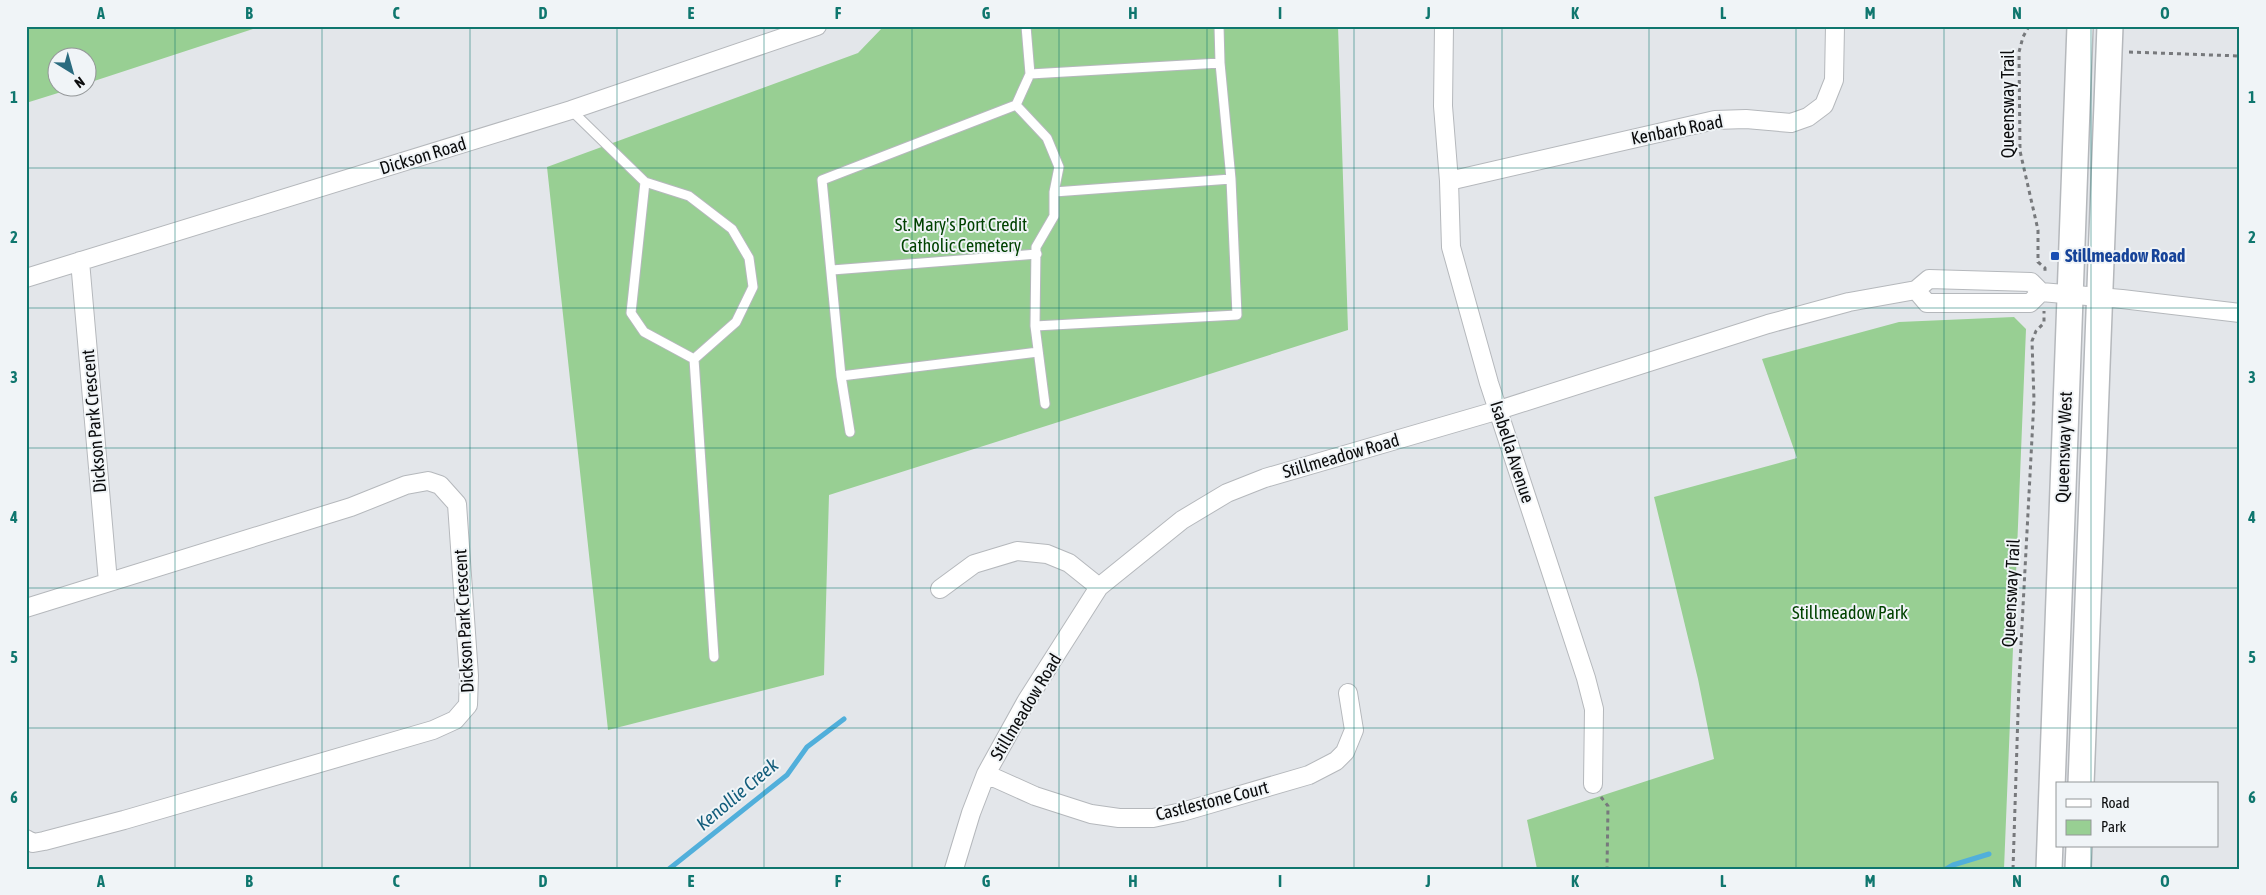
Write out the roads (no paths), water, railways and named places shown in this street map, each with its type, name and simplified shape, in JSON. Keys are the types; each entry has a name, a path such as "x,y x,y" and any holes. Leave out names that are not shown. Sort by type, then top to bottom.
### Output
{"main road":[{"name":"Queensway West","path":"2049,869 2080,26"},
{"name":"Queensway West","path":"2081,782 2110,26"},
{"path":"2078,869 2079,848"}],"street":[{"name":"Dickson Road","path":"26,278 571,110 817,26"},
{"name":"Isabella Avenue","path":"1444,26 1443,106 1449,181 1451,247 1488,383 1499,410 1586,678 1594,710 1593,784"},
{"name":"Kenbarb Road","path":"1449,181 1715,120 1746,119 1791,123 1808,117 1824,105 1834,80 1835,26"},
{"name":"Dickson Park Crescent","path":"80,261 108,582"},
{"name":"Stillmeadow Road","path":"954,869 971,812 986,774 1027,700 1099,587 1182,520 1227,493 1265,478 1499,410 1768,324 1849,302 1916,290 1929,279 2031,282 2041,292 2240,312"},
{"path":"1916,290 1927,303 1973,304 2030,303 2041,292"},
{"name":"Dickson Park Crescent","path":"26,608 351,507 406,485 428,481 440,485 457,504 469,676 468,705 455,720 434,730 396,742 44,841 33,843 26,839"},
{"path":"940,589 974,564 1017,551 1047,554 1069,563 1099,587"},
{"name":"Castlestone Court","path":"986,774 1035,796 1091,814 1119,818 1153,818 1182,812 1309,775 1336,761 1345,752 1354,730 1348,693"}],"lane":[{"path":"850,432 841,376 822,180 1016,105 1030,74 1026,26"},
{"path":"1035,326 1237,315 1231,179 1220,63 1219,26"},
{"path":"1030,74 1220,63"},
{"path":"1016,105 1047,138 1059,167 1054,192 1054,216 1036,247 1035,326 1045,404"},
{"path":"571,110 645,182 689,196 732,229 749,258 752,287 736,322 694,359"},
{"path":"1054,192 1231,179"},
{"path":"645,182 631,313 644,332 694,359"},
{"path":"832,270 1037,254"},
{"path":"841,376 1038,352"},
{"path":"694,359 714,657"}],"waterway":[{"name":"Kenollie Creek","path":"669,869 787,775 807,747 844,719"},
{"name":"Kenollie Creek","path":"1946,869 1989,854"}],"place":[{"name":"Stillmeadow Road","path":"2055,256"}],"park label":[{"name":"St. Mary's Port Credit Catholic Cemetery","path":"961,235"},
{"name":"Stillmeadow Park","path":"1850,613"}]}
